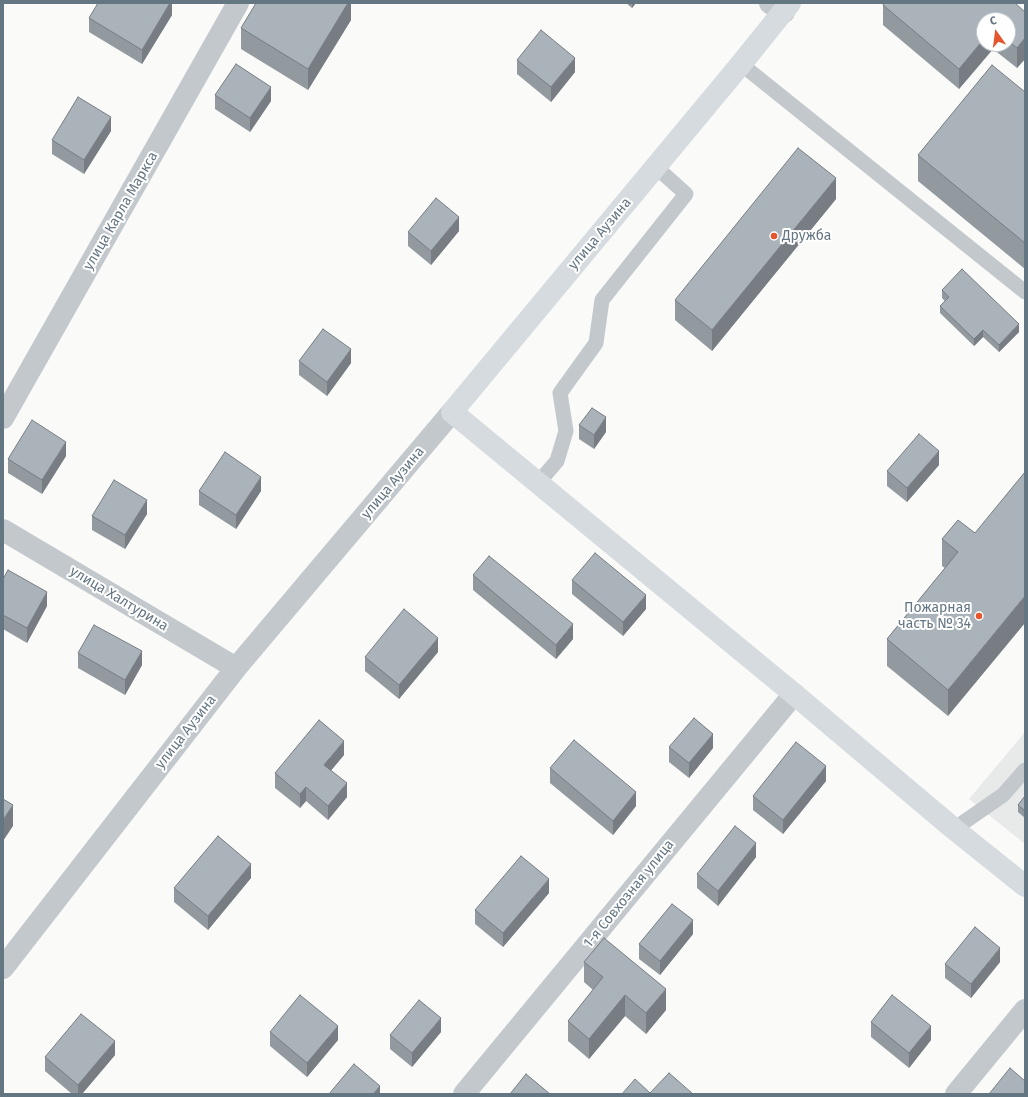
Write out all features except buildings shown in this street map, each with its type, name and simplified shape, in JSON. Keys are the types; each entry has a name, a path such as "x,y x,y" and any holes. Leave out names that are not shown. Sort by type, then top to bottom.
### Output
{"main road":[{"name":"улица Аузина","path":"452,412 741,64 781,6"},
{"path":"452,412 794,694 954,829 1025,886"}],"street":[{"name":"улица Карла Маркса","path":"3,418 238,3"},
{"name":"улица Аузина","path":"3,968 236,668 452,412"},
{"name":"улица Халтурина","path":"3,530 236,668"},
{"name":"1-я Совхозная улица","path":"464,1094 794,694"},
{"path":"956,1094 1025,1010"}],"lane":[{"path":"741,64 1025,292"},
{"path":"538,483 557,461 566,430 560,393 596,343 602,300 686,194 656,167"},
{"path":"954,829 1003,795 1025,770"}],"shaded area":[{"path":"1025,732 1025,844 969,799"}],"place":[{"name":"Дружба","path":"774,236"},
{"name":"Пожарная часть № 34","path":"979,616"}]}
